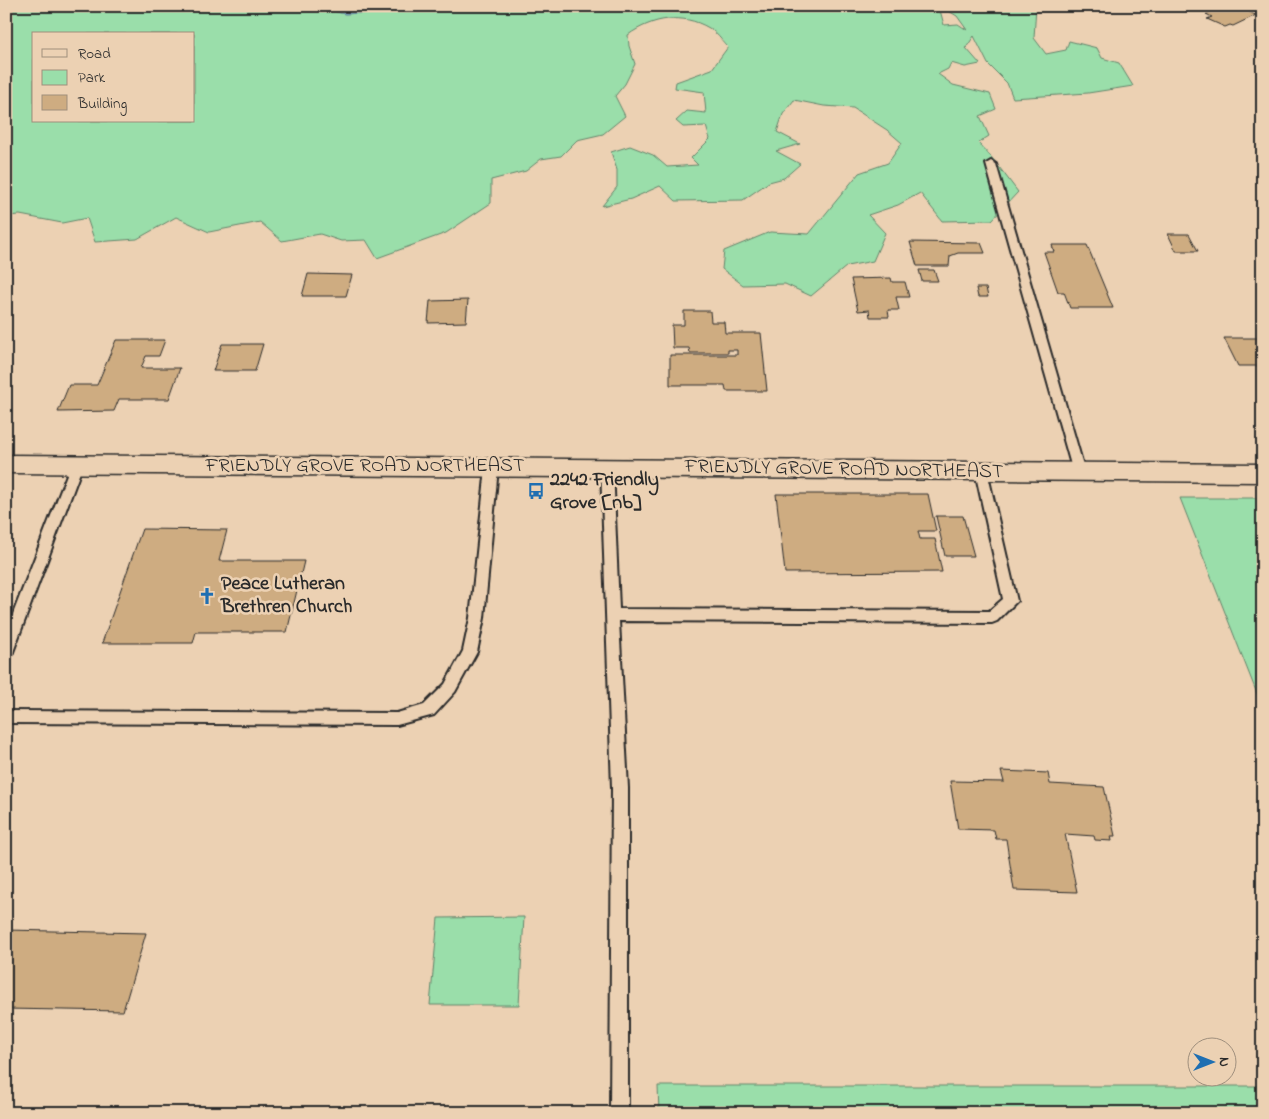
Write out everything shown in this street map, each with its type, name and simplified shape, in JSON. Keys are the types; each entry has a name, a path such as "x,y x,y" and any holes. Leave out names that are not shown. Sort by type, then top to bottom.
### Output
{"street":[{"name":"FRIENDLY GROVE ROAD NORTHEAST","path":"6,464 1263,473"}],"lane":[{"path":"991,164 1079,472"},
{"path":"6,652 77,464"},
{"path":"607,467 620,788 619,1113"},
{"path":"6,717 398,719 429,710 450,688 470,652 476,618 492,468"},
{"path":"612,615 992,617 1010,601 981,471"}],"green space":[{"path":"6,6 314,6 345,14 456,6 944,6 940,10 944,25 958,24 967,30 957,16 947,10 950,6 1036,6 1034,38 1046,54 1066,50 1069,41 1097,48 1102,58 1119,63 1133,86 1088,93 1013,98 1007,83 988,64 974,36 966,48 980,64 965,67 951,63 948,69 938,74 953,85 990,94 996,109 980,116 989,136 978,143 993,159 1018,192 992,220 942,221 920,193 898,205 868,215 885,233 873,261 847,266 811,296 785,284 743,285 722,269 724,251 770,232 809,234 859,173 888,163 902,143 887,130 853,108 824,106 794,100 783,114 777,132 800,144 776,151 800,164 784,178 769,182 743,200 676,201 660,186 631,199 602,206 617,187 617,170 611,152 630,146 653,155 667,167 698,165 691,158 710,139 706,126 683,127 676,121 687,111 706,113 704,92 675,88 676,82 712,69 728,47 709,28 688,20 667,19 657,21 647,24 628,35 629,46 635,64 625,84 615,96 625,116 603,134 577,140 561,156 541,159 526,171 491,180 491,203 446,233 377,258 366,240 341,241 320,234 282,241 260,222 209,232 176,217 137,239 95,242 87,218 62,223 20,215 6,216"},
{"path":"1180,498 1263,498 1263,709"},
{"path":"524,917 519,1005 430,1005 438,918"},
{"path":"658,1086 1263,1086 1263,1113 659,1113"}],"water":[{"path":"314,6 456,6 345,14"}],"building":[{"path":"1224,6 1255,6 1258,8 1249,12 1256,15 1233,26 1225,27 1207,19 1212,17 1206,14"},
{"path":"1168,234 1189,234 1198,251 1176,251"},
{"path":"910,242 981,243 985,253 958,253 950,256 949,266 917,266"},
{"path":"1052,245 1087,245 1113,308 1070,308 1064,292 1058,292 1044,252 1054,252"},
{"path":"919,270 934,270 938,281 922,281"},
{"path":"308,274 352,275 346,296 302,296"},
{"path":"891,278 892,282 905,282 909,297 896,297 899,310 888,310 889,317 870,317 869,310 858,311 851,279"},
{"path":"976,288 986,288 988,297 978,297"},
{"path":"468,300 466,322 428,323 430,301"},
{"path":"684,311 710,311 711,322 724,322 725,333 761,333 767,391 726,391 725,385 670,385 670,355 737,355 737,350 728,350 728,353 690,353 689,348 673,348 672,325 684,325"},
{"path":"1224,338 1263,338 1263,366 1238,366"},
{"path":"116,340 165,340 159,356 146,356 141,368 180,368 169,399 119,399 114,411 58,412 69,385 97,385"},
{"path":"222,344 263,344 255,371 213,371"},
{"path":"776,494 928,494 936,531 918,531 920,539 935,539 942,572 785,573"},
{"path":"936,516 963,516 974,556 945,556"},
{"name":"Peace Lutheran Brethren Church","path":"142,529 227,530 219,561 304,561 287,632 196,632 193,643 102,643"},
{"path":"1001,771 1048,773 1050,784 1104,787 1115,836 1111,836 1112,841 1095,840 1094,836 1065,834 1077,892 1014,890 1006,839 996,839 994,830 958,829 950,781 1004,782"},
{"path":"6,930 146,933 123,1011 6,1009"}],"place":[{"name":"2242 Friendly Grove [nb]","path":"536,491"},
{"name":"Peace Lutheran Brethren Church","path":"207,596"}]}
